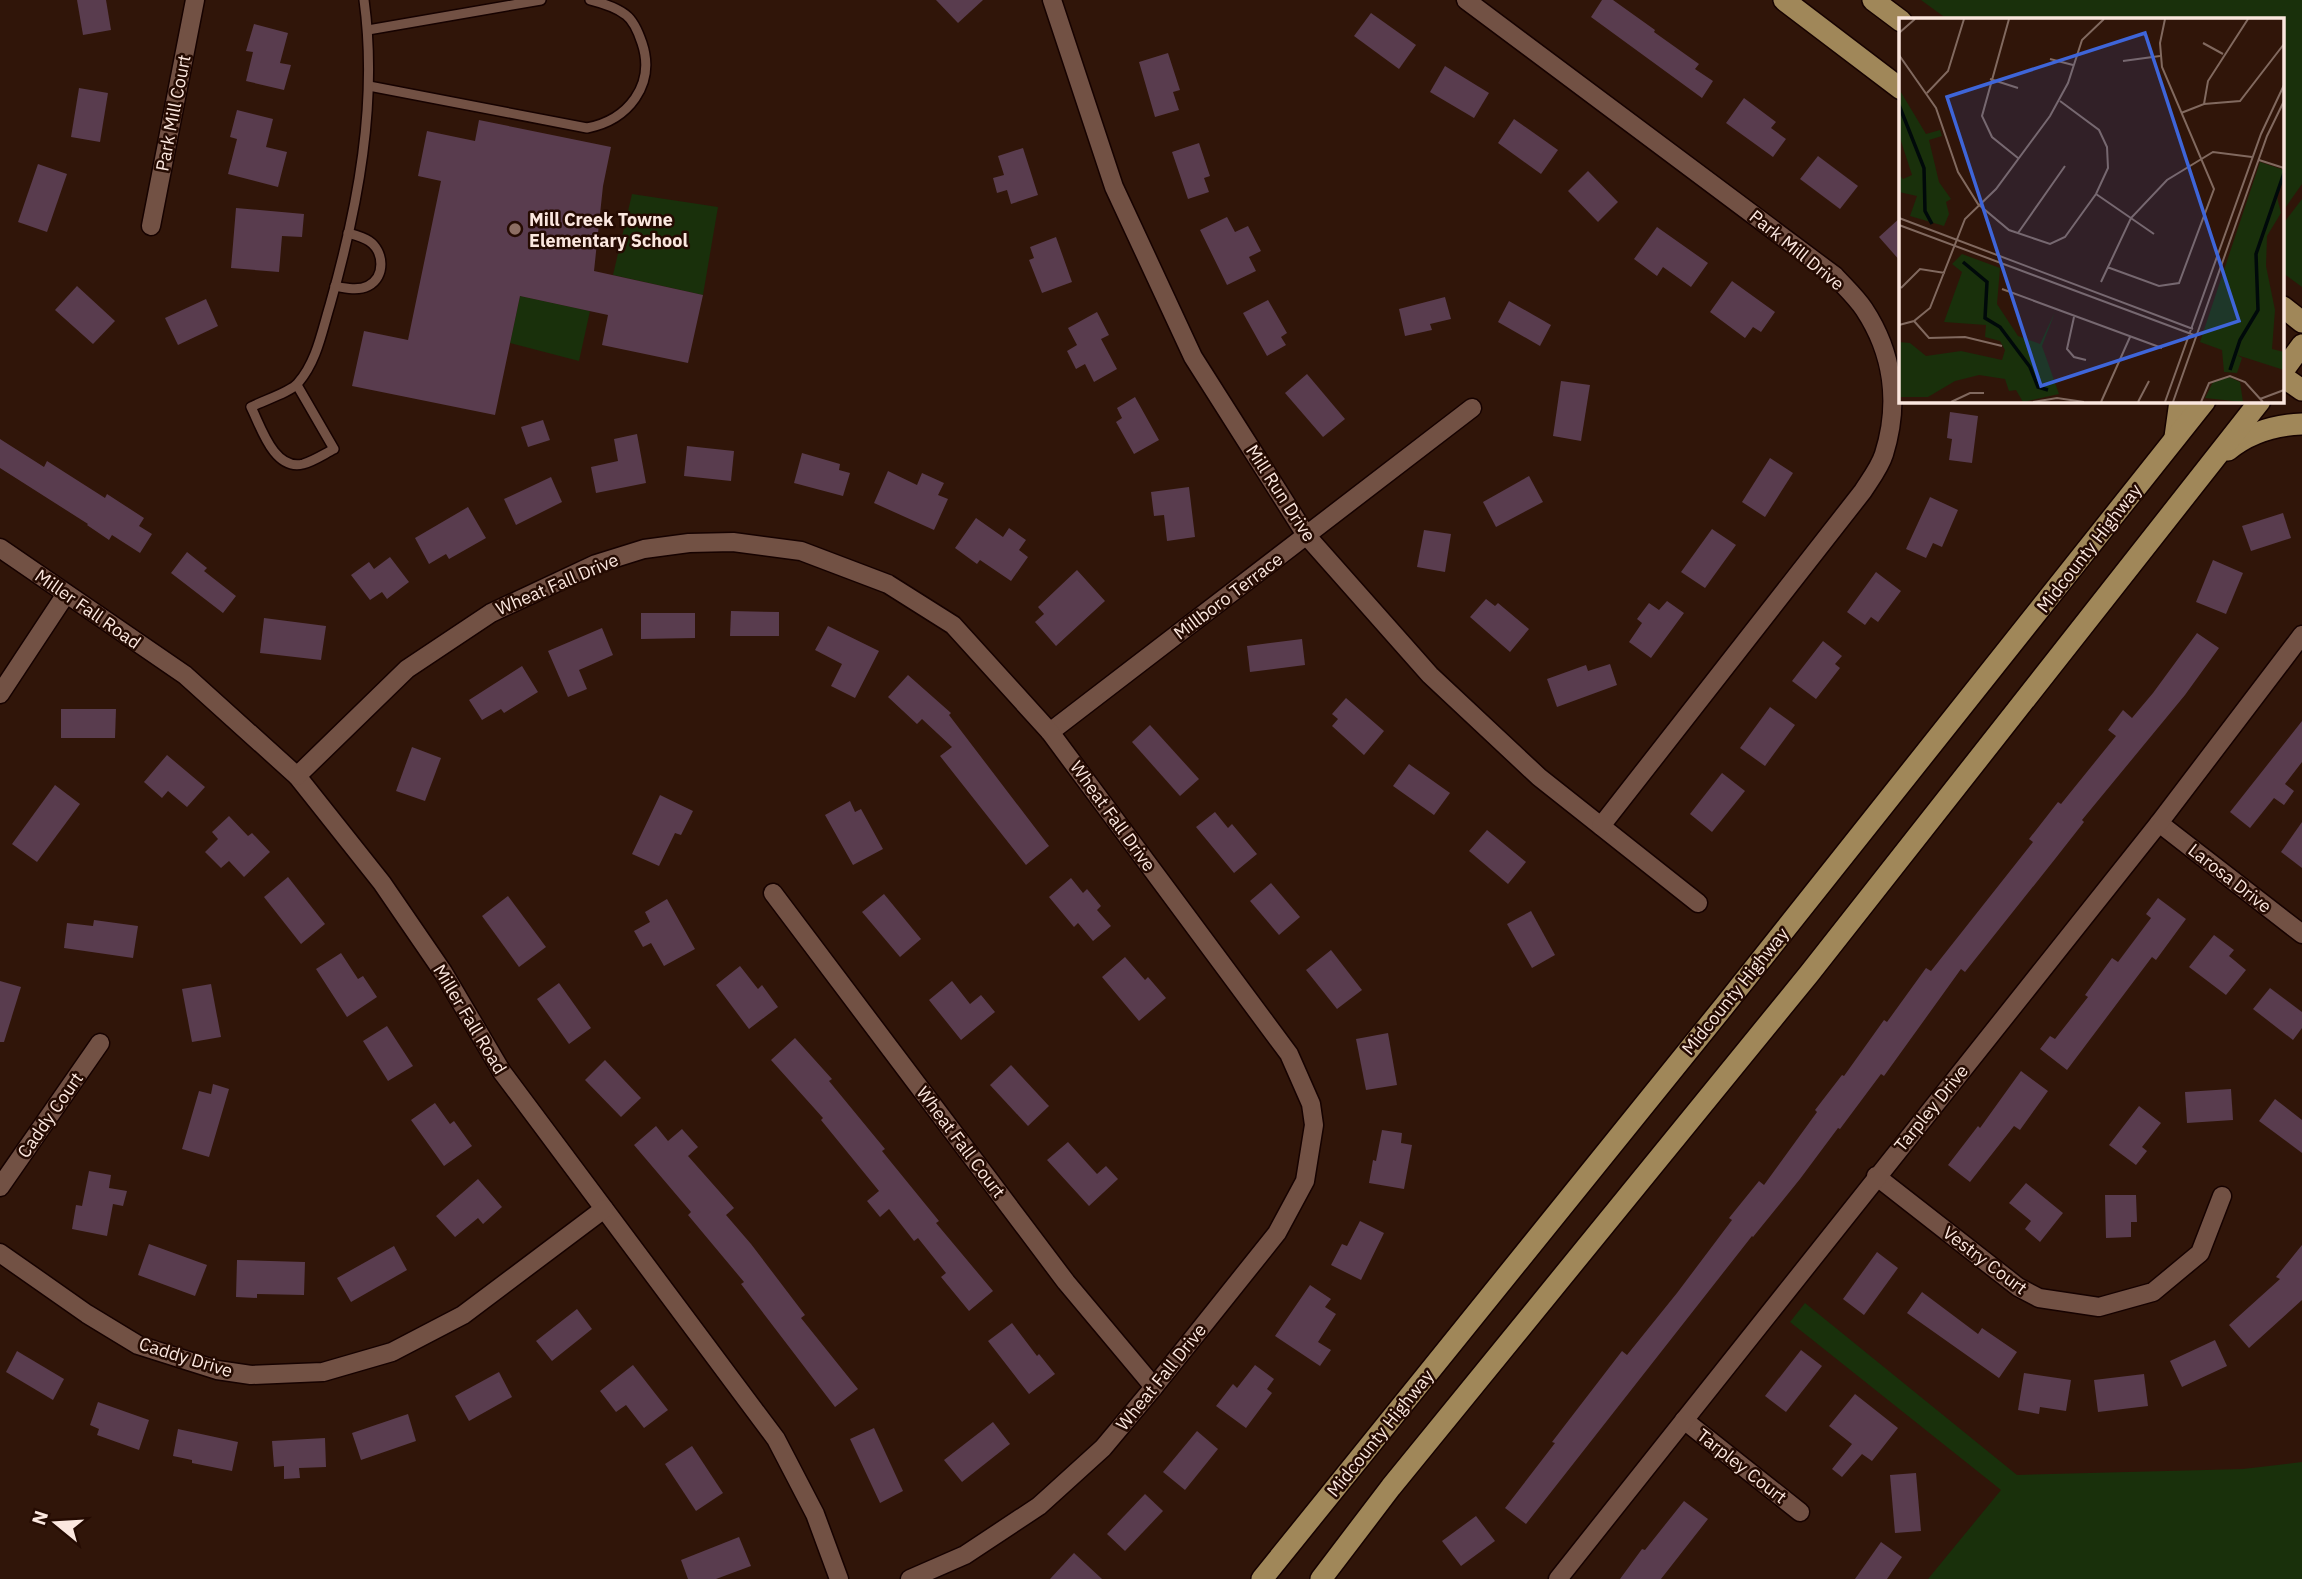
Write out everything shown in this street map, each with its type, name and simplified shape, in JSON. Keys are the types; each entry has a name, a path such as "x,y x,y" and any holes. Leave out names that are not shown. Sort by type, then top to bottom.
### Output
{"main road":[{"path":"1784,0 1899,87"},
{"path":"1873,0 1899,20"},
{"path":"2284,308 2302,322"},
{"path":"2284,372 2302,345"},
{"path":"2284,375 2302,390"},
{"path":"2174,440 2180,402"},
{"name":"Midcounty Highway","path":"1262,1579 1725,1005 2204,402"},
{"path":"1321,1579 1391,1487 1809,974 2259,402"},
{"path":"2210,464 2241,440 2264,429 2302,424"}],"street":[{"name":"Park Mill Court","path":"151,226 195,0"},
{"name":"Mill Run Drive","path":"1052,0 1114,187 1193,357 1306,536 1430,675 1539,777 1698,903"},
{"name":"Park Mill Drive","path":"1466,0 1835,276 1863,307 1884,344 1891,373 1893,406 1884,456 1863,491 1601,826"},
{"name":"Millboro Terrace","path":"1050,732 1472,408"},
{"name":"Wheat Fall Drive","path":"297,776 407,669 491,613 596,564 644,549 689,543 733,542 800,551 888,584 953,625 1050,732 1289,1054 1311,1104 1314,1125 1305,1181 1277,1233 1104,1448 1039,1506 965,1555 910,1579"},
{"name":"Miller Fall Road","path":"0,548 186,676 297,776 382,883 443,972 502,1072 776,1439 815,1514 839,1579"},
{"path":"0,694 66,594"},
{"name":"Tarpley Drive","path":"1558,1579 2159,822 2302,635"},
{"name":"Larosa Drive","path":"2159,822 2302,934"},
{"name":"Wheat Fall Court","path":"773,893 1066,1282 1154,1388"},
{"name":"Caddy Court","path":"0,1187 100,1043"},
{"name":"Vestry Court","path":"1876,1176 2018,1287 2039,1298 2099,1307 2153,1292 2177,1274 2200,1253 2222,1196"},
{"name":"Caddy Drive","path":"0,1253 87,1314 138,1345 217,1370 251,1375 323,1373 392,1352 463,1315 604,1209"},
{"name":"Tarpley Court","path":"1684,1420 1800,1512"}],"lane":[{"path":"297,385 334,449 300,465 288,463 275,456 251,407 297,385 316,352 335,286 362,160 369,86 368,30 364,0"},
{"path":"368,30 541,0"},
{"path":"369,86 587,128 601,125 617,118 631,105 643,86 645,52 639,34 627,15 590,0"},
{"path":"335,286 353,289 366,287 376,280 382,266 379,252 369,240 348,233"}],"green space":[{"path":"1921,0 2302,0 2302,184 2284,210 2284,18 1946,18"},
{"path":"632,194 718,207 703,295 613,275"},
{"path":"2302,199 2302,287 2284,274 2284,223"},
{"path":"520,296 590,311 579,361 510,343"},
{"path":"1805,1303 2017,1475 2243,1469 2302,1462 2302,1579 1928,1579 2001,1490 1790,1322"}],"building":[{"path":"77,0 106,0 111,30 83,35"},
{"path":"936,0 983,0 958,23"},
{"path":"1602,0 1613,0 1699,64 1695,69 1713,81 1702,98 1591,17"},
{"path":"1371,13 1416,45 1399,69 1354,36"},
{"path":"254,24 288,33 280,63 291,65 284,90 246,81 253,52 246,51"},
{"path":"1168,53 1180,90 1173,92 1179,110 1155,117 1139,62"},
{"path":"1445,66 1489,93 1474,118 1430,92"},
{"path":"79,88 108,93 100,142 71,137"},
{"path":"1744,98 1776,122 1771,128 1786,139 1773,157 1726,123"},
{"path":"237,110 273,119 266,147 287,152 278,187 228,174 237,139 230,137"},
{"path":"1514,119 1558,150 1541,174 1498,143"},
{"name":"Mill Creek Towne Elementary School","path":"479,120 611,147 603,186 594,271 703,295 688,363 602,345 608,315 520,296 495,415 352,386 364,331 408,340 441,181 418,176 427,131 475,141"},
{"path":"1199,143 1210,176 1204,178 1209,192 1188,199 1172,152"},
{"path":"1023,148 1038,195 1011,204 1007,190 997,193 993,178 1004,175 998,156"},
{"path":"1818,156 1858,186 1840,209 1800,179"},
{"path":"38,164 67,174 47,232 18,222"},
{"path":"1588,171 1618,202 1598,222 1568,191"},
{"path":"236,208 304,214 302,237 282,236 279,272 231,268"},
{"path":"1227,217 1235,232 1248,226 1261,251 1249,257 1256,271 1227,285 1200,230"},
{"path":"1899,219 1899,260 1879,237"},
{"path":"1657,227 1708,263 1691,287 1663,267 1657,276 1634,259"},
{"path":"1056,237 1072,282 1042,293 1029,260 1034,258 1030,247"},
{"path":"1732,281 1775,312 1761,332 1753,327 1745,338 1710,312"},
{"path":"77,286 115,321 93,344 55,310"},
{"path":"1445,297 1451,319 1430,324 1432,330 1405,336 1399,309"},
{"path":"206,299 218,326 178,345 165,318"},
{"path":"1268,300 1287,333 1281,337 1286,345 1267,356 1243,313"},
{"path":"1509,301 1551,325 1540,346 1498,322"},
{"path":"1097,312 1109,335 1101,339 1117,369 1094,382 1085,364 1076,369 1067,351 1077,345 1068,328"},
{"path":"1307,374 1345,419 1323,437 1285,393"},
{"path":"1561,381 1590,385 1581,441 1553,436"},
{"path":"1135,397 1159,440 1134,454 1116,422 1122,418 1117,408"},
{"path":"1950,412 1978,416 1972,463 1949,460 1952,439 1947,438"},
{"path":"543,420 550,440 528,447 521,427"},
{"path":"637,434 646,483 596,493 591,467 618,461 614,439"},
{"path":"0,439 44,467 47,461 105,498 107,494 144,518 139,526 152,534 140,553 112,535 109,540 0,468"},
{"path":"687,446 734,451 731,481 684,476"},
{"path":"802,453 840,464 839,470 850,473 843,496 794,483"},
{"path":"1770,458 1793,473 1765,517 1742,502"},
{"path":"888,471 917,485 922,473 944,483 938,495 948,499 934,530 874,503"},
{"path":"1529,476 1543,502 1496,527 1483,502"},
{"path":"551,477 562,502 516,525 504,499"},
{"path":"1189,487 1195,537 1167,541 1164,515 1154,516 1151,492"},
{"path":"1930,497 1958,510 1942,547 1933,543 1926,558 1906,549"},
{"path":"468,507 486,538 449,559 446,554 429,564 415,538"},
{"path":"2283,513 2291,538 2251,551 2242,526"},
{"path":"976,518 1003,537 1009,528 1026,540 1019,550 1028,557 1011,581 980,560 977,564 955,548"},
{"path":"1712,529 1736,545 1705,588 1681,572"},
{"path":"1424,530 1451,534 1445,572 1417,567"},
{"path":"187,552 207,568 204,571 236,596 223,613 171,573"},
{"path":"390,557 409,582 387,599 382,592 370,600 351,575 369,562 374,569"},
{"path":"2213,560 2243,573 2226,614 2196,602"},
{"path":"1077,570 1105,601 1056,646 1035,622 1044,614 1038,607"},
{"path":"1876,572 1901,591 1878,622 1871,617 1865,625 1847,612"},
{"path":"1486,599 1495,606 1498,603 1529,629 1510,652 1470,617"},
{"path":"1667,601 1684,613 1651,658 1629,642 1642,623 1637,619 1649,603 1659,610"},
{"path":"731,611 779,612 779,636 730,636"},
{"path":"641,613 695,613 695,638 641,639"},
{"path":"264,618 326,626 321,660 260,653"},
{"path":"828,626 879,651 855,698 831,686 842,664 815,650"},
{"path":"602,628 613,655 579,670 587,689 568,697 548,651"},
{"path":"2197,633 2219,648 2185,695 2082,820 2084,822 1965,972 1961,969 1884,1076 1881,1074 1526,1524 1505,1508 1622,1351 1627,1355 1677,1293 1732,1220 1729,1218 1759,1181 1764,1185 1817,1112 1815,1110 1842,1075 1844,1076 1884,1020 1887,1022 1926,968 1931,971 2033,842 2029,839 2058,802 2061,804 2116,736 2108,730 2123,710 2132,718"},
{"path":"1302,639 1305,665 1250,672 1247,646"},
{"path":"1823,641 1842,656 1835,664 1840,668 1816,699 1792,681"},
{"path":"1610,664 1617,685 1557,707 1547,679 1586,665 1588,671"},
{"path":"522,666 538,692 504,713 501,709 482,720 469,700"},
{"path":"908,675 951,713 949,715 1049,846 1026,865 940,756 952,747 922,719 917,724 888,697"},
{"path":"1346,698 1384,731 1364,755 1332,726 1338,719 1332,714"},
{"path":"1770,707 1795,725 1765,766 1740,748"},
{"path":"61,709 116,709 115,738 61,738"},
{"path":"2302,721 2302,762 2285,784 2294,791 2284,805 2274,798 2250,828 2230,812"},
{"path":"1150,725 1199,779 1180,796 1132,742"},
{"path":"412,747 441,758 425,801 396,791"},
{"path":"167,755 205,787 187,807 168,791 162,798 144,782"},
{"path":"1409,764 1450,793 1434,815 1393,786"},
{"path":"1722,773 1745,791 1712,832 1690,814"},
{"path":"55,785 80,804 37,862 12,844"},
{"path":"660,795 693,811 681,835 675,833 659,866 632,854"},
{"path":"850,801 855,812 861,809 883,849 853,865 825,815"},
{"path":"1215,812 1228,828 1232,824 1257,854 1234,873 1196,827"},
{"path":"229,816 248,836 252,833 270,852 244,877 229,861 221,868 205,852 218,839 212,832"},
{"path":"2302,822 2302,868 2281,852"},
{"path":"1487,830 1526,862 1508,884 1469,851"},
{"path":"288,877 325,924 301,944 264,897"},
{"path":"1071,878 1083,893 1087,889 1101,906 1097,910 1111,926 1093,941 1078,923 1074,927 1049,897"},
{"path":"1271,883 1300,917 1279,935 1250,901"},
{"path":"884,894 921,939 900,957 862,912"},
{"path":"508,896 546,947 519,967 482,916"},
{"path":"2158,898 2186,919 2156,960 2152,957 2067,1070 2040,1049 2050,1036 2055,1039 2088,997 2085,995 2112,958 2118,962 2151,918 2146,914"},
{"path":"667,899 695,949 664,966 651,943 643,947 634,931 650,922 645,912"},
{"path":"1531,911 1555,955 1532,968 1507,924"},
{"path":"94,920 138,926 133,958 64,948 67,923 93,926"},
{"path":"2214,935 2234,950 2229,956 2246,970 2226,995 2189,967"},
{"path":"1331,950 1362,990 1337,1009 1306,970"},
{"path":"341,953 358,979 363,976 377,997 347,1017 316,969"},
{"path":"1125,957 1145,980 1148,977 1166,998 1139,1021 1102,977"},
{"path":"740,966 758,989 762,985 778,1007 749,1029 716,985"},
{"path":"0,981 21,987 4,1042 0,1042"},
{"path":"952,981 970,1004 981,995 995,1012 961,1040 929,1000"},
{"path":"559,983 591,1028 569,1044 537,999"},
{"path":"211,984 221,1037 192,1042 182,989"},
{"path":"2270,988 2302,1012 2302,1028 2293,1040 2253,1009"},
{"path":"387,1026 413,1066 388,1081 363,1041"},
{"path":"1388,1033 1397,1085 1366,1090 1356,1039"},
{"path":"795,1038 832,1079 829,1081 939,1221 936,1223 993,1291 969,1311 941,1277 946,1273 918,1238 914,1241 889,1209 880,1217 867,1201 879,1191 821,1120 823,1118 771,1060"},
{"path":"605,1060 641,1098 621,1117 585,1080"},
{"path":"1011,1065 1049,1106 1028,1126 990,1085"},
{"path":"2021,1071 2048,1091 2020,1130 2014,1126 1970,1182 1948,1165 1978,1126 1980,1128"},
{"path":"213,1084 229,1089 209,1157 182,1149 199,1091 211,1094"},
{"path":"2231,1089 2233,1120 2187,1123 2185,1092"},
{"path":"2275,1099 2302,1120 2302,1153 2259,1121"},
{"path":"435,1103 450,1124 454,1121 472,1146 444,1166 411,1120"},
{"path":"2139,1106 2161,1123 2142,1147 2147,1151 2136,1165 2109,1145"},
{"path":"656,1126 668,1141 682,1129 698,1147 688,1156 734,1208 726,1215 805,1315 801,1318 858,1389 835,1407 741,1284 744,1282 688,1215 691,1212 634,1145"},
{"path":"1382,1130 1402,1133 1401,1143 1412,1145 1404,1189 1369,1183"},
{"path":"1068,1142 1097,1174 1106,1166 1118,1179 1089,1206 1047,1160"},
{"path":"89,1171 111,1175 109,1188 127,1191 123,1206 113,1204 107,1236 72,1229 76,1205 82,1206"},
{"path":"478,1179 502,1207 483,1224 478,1218 455,1237 436,1216"},
{"path":"2026,1183 2063,1213 2040,1242 2025,1229 2031,1221 2009,1203"},
{"path":"2105,1195 2136,1195 2137,1222 2131,1222 2131,1237 2106,1238"},
{"path":"1360,1221 1384,1233 1361,1280 1331,1265 1342,1244 1347,1246"},
{"path":"149,1244 207,1265 195,1296 138,1275"},
{"path":"2302,1245 2302,1300 2249,1348 2229,1325 2280,1279 2276,1277"},
{"path":"394,1246 407,1270 351,1302 337,1278"},
{"path":"1877,1252 1898,1268 1864,1315 1843,1299"},
{"path":"237,1260 305,1262 304,1295 257,1294 257,1298 236,1297"},
{"path":"1310,1285 1331,1299 1325,1307 1336,1314 1318,1342 1331,1350 1320,1366 1275,1336"},
{"path":"1922,1292 1978,1334 1982,1328 2017,1352 1999,1378 1907,1313"},
{"path":"577,1309 592,1329 552,1361 536,1341"},
{"path":"1012,1323 1037,1356 1039,1354 1055,1374 1029,1394 988,1341"},
{"path":"2215,1340 2227,1366 2182,1387 2170,1361"},
{"path":"1801,1350 1822,1366 1786,1412 1765,1396"},
{"path":"17,1351 64,1379 53,1400 6,1372"},
{"path":"633,1365 668,1410 644,1428 626,1405 616,1412 600,1391"},
{"path":"1255,1365 1274,1379 1267,1389 1272,1393 1246,1428 1216,1406 1233,1384 1237,1388"},
{"path":"499,1372 512,1397 469,1421 455,1396"},
{"path":"2024,1373 2071,1380 2066,1411 2040,1407 2039,1414 2018,1410"},
{"path":"2144,1374 2148,1406 2098,1412 2094,1380"},
{"path":"1855,1394 1898,1428 1872,1461 1862,1454 1842,1477 1832,1469 1852,1444 1829,1426"},
{"path":"98,1402 149,1420 139,1450 97,1435 99,1429 90,1425"},
{"path":"408,1414 416,1441 361,1460 352,1433"},
{"path":"993,1422 1010,1444 962,1482 944,1460"},
{"path":"874,1428 903,1491 880,1503 850,1439"},
{"path":"178,1429 238,1442 232,1471 192,1463 192,1460 173,1456"},
{"path":"1197,1431 1218,1449 1185,1490 1163,1472"},
{"path":"325,1438 326,1467 299,1468 300,1478 284,1479 284,1466 274,1467 272,1441"},
{"path":"692,1446 723,1493 696,1511 665,1464"},
{"path":"1916,1473 1921,1531 1895,1533 1890,1475"},
{"path":"1145,1494 1163,1511 1125,1551 1107,1534"},
{"path":"1684,1501 1708,1519 1661,1579 1620,1579 1642,1549 1645,1550"},
{"path":"1476,1516 1495,1541 1461,1566 1442,1541"},
{"path":"739,1537 751,1566 716,1579 688,1579 681,1560"},
{"path":"1881,1542 1902,1557 1887,1579 1855,1579"},
{"path":"1074,1553 1102,1579 1050,1579"}],"place":[{"name":"Mill Creek Towne Elementary School","path":"515,229"}]}
